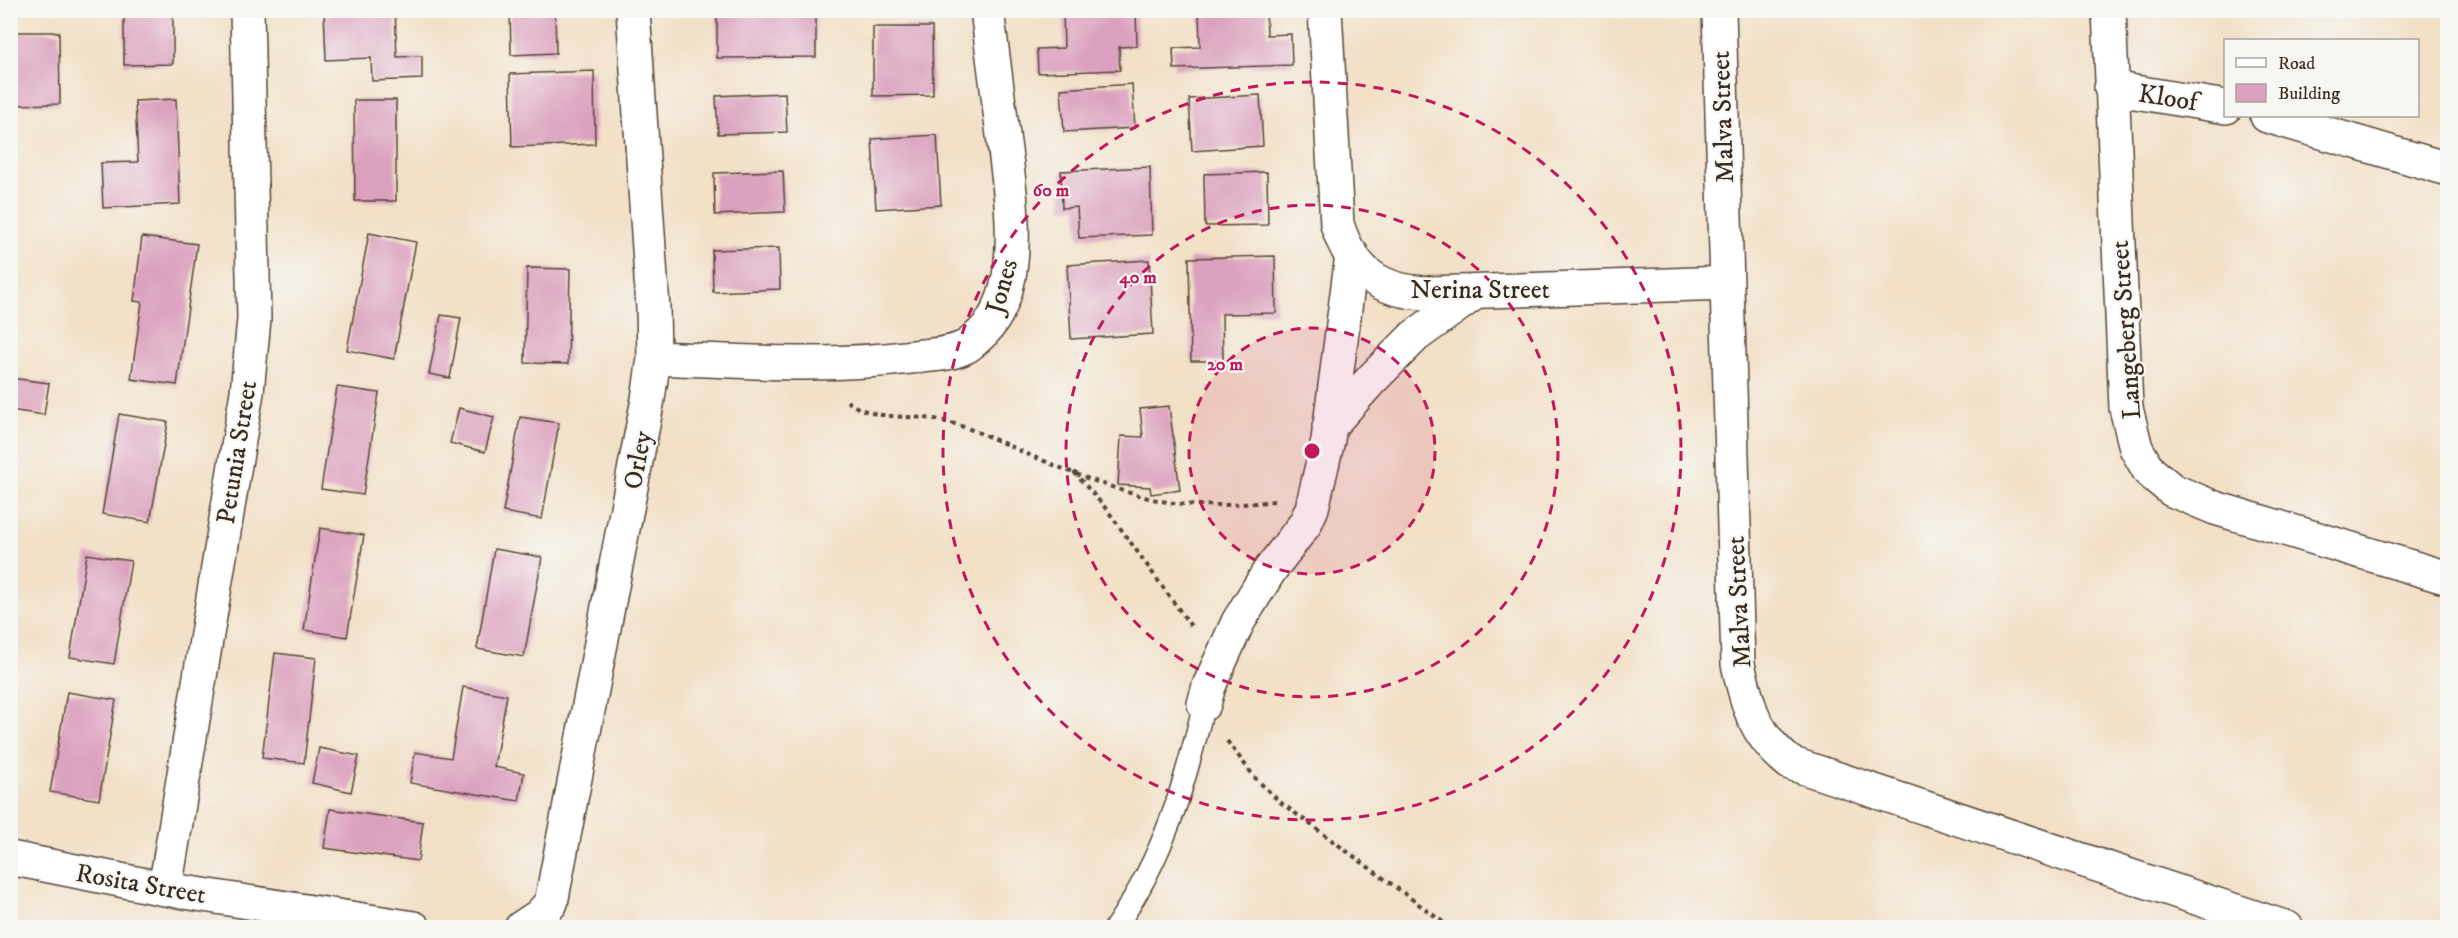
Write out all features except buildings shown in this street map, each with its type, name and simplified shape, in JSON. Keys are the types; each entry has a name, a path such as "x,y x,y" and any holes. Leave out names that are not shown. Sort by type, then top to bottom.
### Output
{"street":[{"name":"Petunia Street","path":"165,889 245,403 254,319 247,10"},
{"name":"Orley","path":"521,927 539,916 552,903 654,358 653,308 633,10"},
{"name":"Jones","path":"654,358 800,363 891,360 938,354 966,347 988,327 1000,306 1009,276 1012,250 1011,206 987,10"},
{"name":"Nerina Street","path":"1325,10 1337,224 1342,239 1352,255 1373,279 1406,293 1727,284"},
{"name":"Malva Street","path":"1719,10 1738,664 1754,717 1772,748 1790,763 2287,927"},
{"name":"Langeberg Street","path":"2109,10 2126,408 2136,448 2149,471 2172,490 2215,508 2448,578"},
{"name":"Kloof","path":"2111,88 2224,107"},
{"path":"2270,117 2448,169"},
{"path":"1204,704 1215,672 1238,622 1257,589 1305,524 1318,490 1329,428 1352,255"},
{"path":"1329,428 1414,336 1476,292"},
{"name":"Rosita Street","path":"10,858 165,889 414,927"}],"lane":[{"path":"1115,927 1132,902 1160,851 1193,750 1204,704"}],"path":[{"path":"800,363 857,408 875,415 945,421 1074,472 1153,498 1194,504 1240,505 1282,501 1318,490"},
{"path":"1074,472 1108,511 1182,611 1215,672"},
{"path":"1204,704 1237,757 1280,802 1451,927"}]}
